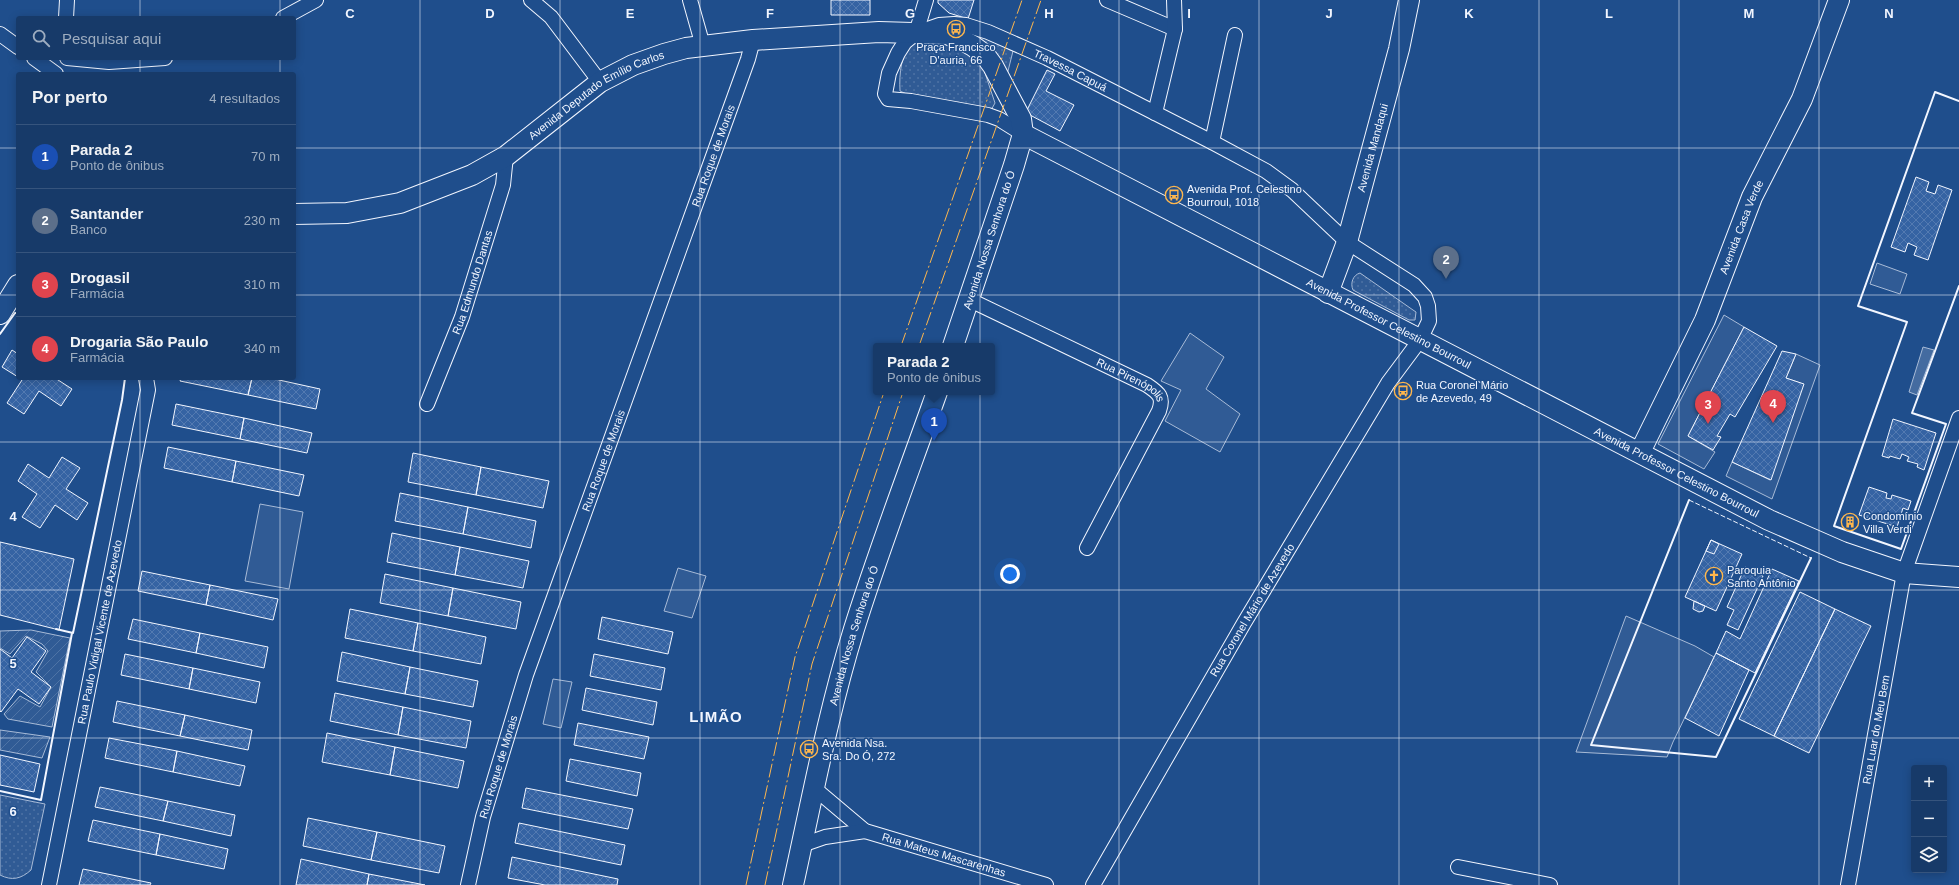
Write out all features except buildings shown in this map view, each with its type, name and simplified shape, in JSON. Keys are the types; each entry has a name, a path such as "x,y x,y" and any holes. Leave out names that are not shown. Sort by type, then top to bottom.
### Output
{"main road":[{"name":"Avenida Mandaqui","path":"1328,293 1347,242 1399,50 1409,0"},
{"name":"Avenida Casa Verde","path":"1640,452 1705,320 1752,197 1802,99 1839,0"},
{"name":"Avenida Deputado Emílio Carlos","path":"296,214 347,213 400,203 472,175 506,156 600,82 633,65 664,54 703,46 753,40 879,32 916,33"},
{"path":"916,33 947,34 964,40 985,56 994,66 1021,119 1023,134"},
{"name":"Avenida Professor Celestino Bourroul","path":"1023,134 1769,520 1842,552 1904,573 1959,577"},
{"name":"Avenida Nossa Senhora do Ó","path":"954,343 970,300 1023,134"},
{"name":"Avenida Nossa Senhora do Ó","path":"794,885 827,732 854,630 880,550 936,395"}],"street":[{"path":"66,16 67,0"},
{"path":"287,16 316,0"},
{"path":"531,0 551,17 600,82"},
{"path":"690,0 703,46"},
{"path":"926,0 916,33 906,42 898,53 889,73 886,97 888,99 911,101 988,115 999,119 1023,134"},
{"path":"1107,0 1175,29"},
{"path":"1155,113 1175,29 1174,0"},
{"name":"Travessa Capuá","path":"916,33 939,25 966,25 1040,55 1266,170 1292,190 1347,242"},
{"path":"0,34 16,46"},
{"path":"1212,142 1235,35"},
{"name":"Rua Roque de Morais","path":"468,885 483,817 526,675 745,66 753,40"},
{"path":"37,60 53,72"},
{"path":"61,72 64,60"},
{"path":"88,60 109,62 137,60"},
{"name":"Rua Edmundo Dantas","path":"427,404 462,317 503,185 506,156"},
{"name":"Rua Coronel Mário de Azevedo","path":"1093,885 1268,583 1388,383 1420,340 1429,321 1428,306 1425,297 1414,285 1347,242"},
{"name":"Rua Pirenópolis","path":"970,300 1147,385 1159,393 1162,399 1159,412 1087,548"},
{"name":"Rua Paulo Vidigal Vicente de Azevedo","path":"49,885 148,390 146,380"},
{"name":"Rua Luar do Meu Bem","path":"1848,885 1904,573 1959,418"},
{"name":"Rua Mateus Mascarenhas","path":"814,788 865,831 1002,879 1046,885"},
{"name":"Rua Mateus Mascarenhas","path":"802,845 825,837 865,831"},
{"path":"1458,867 1550,885"}],"shaded area":[{"path":"965,28 1013,51 1006,79"},
{"path":"913,40 954,42 982,64 995,103 990,112 913,97 900,91 900,77 903,58"},
{"path":"1877,263 1907,274 1900,294 1870,284"},
{"path":"1360,273 1416,312 1415,320 1409,320 1353,290 1353,280"},
{"path":"1724,315 1744,327 1688,436 1715,452 1704,469 1658,444"},
{"path":"1190,333 1224,357 1206,389 1240,414 1220,452 1165,421 1181,390 1161,381"},
{"path":"1923,347 1934,350 1917,395 1909,392"},
{"path":"1796,354 1820,365 1772,499 1726,476 1732,462 1770,480 1803,384 1786,378"},
{"path":"260,504 303,512 289,589 245,581"},
{"path":"678,568 706,576 692,618 664,611"},
{"path":"1626,616 1695,646 1714,657 1667,757 1576,752"},
{"path":"31,630 70,638 52,727 8,719 4,714 20,696 40,707 51,687 36,672 48,651 42,644 26,636 10,654 0,648 0,631"},
{"path":"553,679 572,682 561,728 543,724"},
{"path":"0,730 50,737 42,758 0,750"},
{"path":"0,795 45,804 31,870 16,878 8,878 0,875"}],"fence":[{"path":"1689,500 1811,558"}],"wall":[{"path":"1959,101 1935,92 1858,306 1907,322 1834,526 1901,549 1946,424 1912,413 1959,286"},
{"path":"0,334 16,313"},
{"path":"56,629 73,633 122,400 125,380"},
{"path":"1689,500 1591,745 1716,757 1811,558"},
{"path":"0,791 41,800 72,633"}],"power":[{"path":"902,343 1022,0"},
{"path":"920,343 1041,0"},
{"path":"746,885 795,657 883,395"},
{"path":"765,885 812,664 902,395"}],"place":[{"name":"Praça Francisco D'auria, 66","path":"956,29"},
{"name":"Avenida Prof. Celestino Bourroul, 1018","path":"1174,195"},
{"name":"Santander","path":"1446,279"},
{"name":"Rua Coronel Mário de Azevedo, 49","path":"1403,391"},
{"name":"Drogaria São Paulo","path":"1773,423"},
{"name":"Drogasil","path":"1708,424"},
{"name":"Parada 2","path":"934,441"},
{"name":"Condomínio Villa Verdi","path":"1850,522"},
{"name":"Paroquia Santo Antônio","path":"1714,576"},
{"name":"Avenida Nsa. Sra. Do Ó, 272","path":"809,749"}],"district":[{"name":"LIMÃO","path":"716,717"}]}
